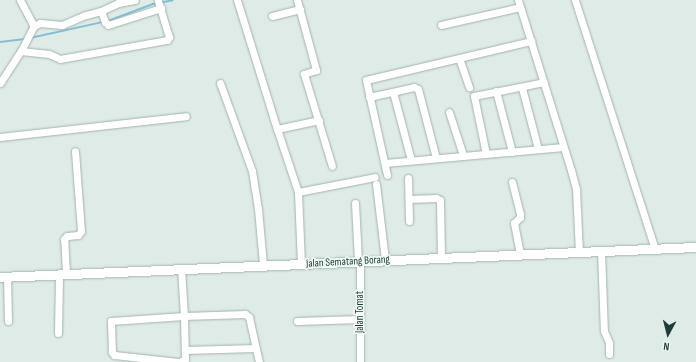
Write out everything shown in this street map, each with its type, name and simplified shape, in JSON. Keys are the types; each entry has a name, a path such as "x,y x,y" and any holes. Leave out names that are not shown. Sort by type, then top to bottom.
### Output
{"street":[{"path":"20,0 32,29"},
{"path":"103,17 117,1 135,0"},
{"path":"237,0 298,192 301,264"},
{"path":"297,0 316,70 304,74 332,166"},
{"path":"575,0 655,249"},
{"path":"440,25 519,3 576,189 579,252"},
{"path":"0,83 21,51 32,29 40,23 62,25 86,15 103,17 109,25 160,5 169,37 167,40 60,59 49,54 21,51"},
{"path":"272,16 300,9"},
{"path":"387,175 366,80 531,41"},
{"path":"459,58 469,87"},
{"path":"486,154 473,97 522,88 544,82"},
{"path":"220,83 252,171 258,209 263,264"},
{"path":"369,97 414,87 418,89 436,158"},
{"path":"522,88 538,149"},
{"path":"393,92 410,160"},
{"path":"496,92 512,152"},
{"path":"449,112 463,156"},
{"path":"0,136 186,116"},
{"path":"277,129 319,120"},
{"path":"385,163 563,146"},
{"path":"58,333 64,239 67,236 78,235 81,231 75,151"},
{"path":"408,178 409,221"},
{"path":"298,192 376,181 385,260"},
{"path":"512,182 520,214 514,226 520,254"},
{"path":"409,199 436,198 440,200 441,257"},
{"name":"Jalan Tomat","path":"355,204 359,261 360,362"},
{"name":"Jalan Sematang Borang","path":"3,277 263,264 301,264 579,252 601,257 655,249 696,247"},
{"path":"601,257 604,331 609,343 609,354"},
{"path":"181,268 184,316 185,359 179,362 114,355 112,352 110,324 112,320 184,316 245,314 249,317 259,362"},
{"path":"3,277 8,321"},
{"path":"297,321 360,319"},
{"path":"185,350 255,348"}],"waterway":[{"path":"108,21 153,4 173,0"},
{"path":"30,38 103,22"},
{"path":"0,42 25,39"}]}
